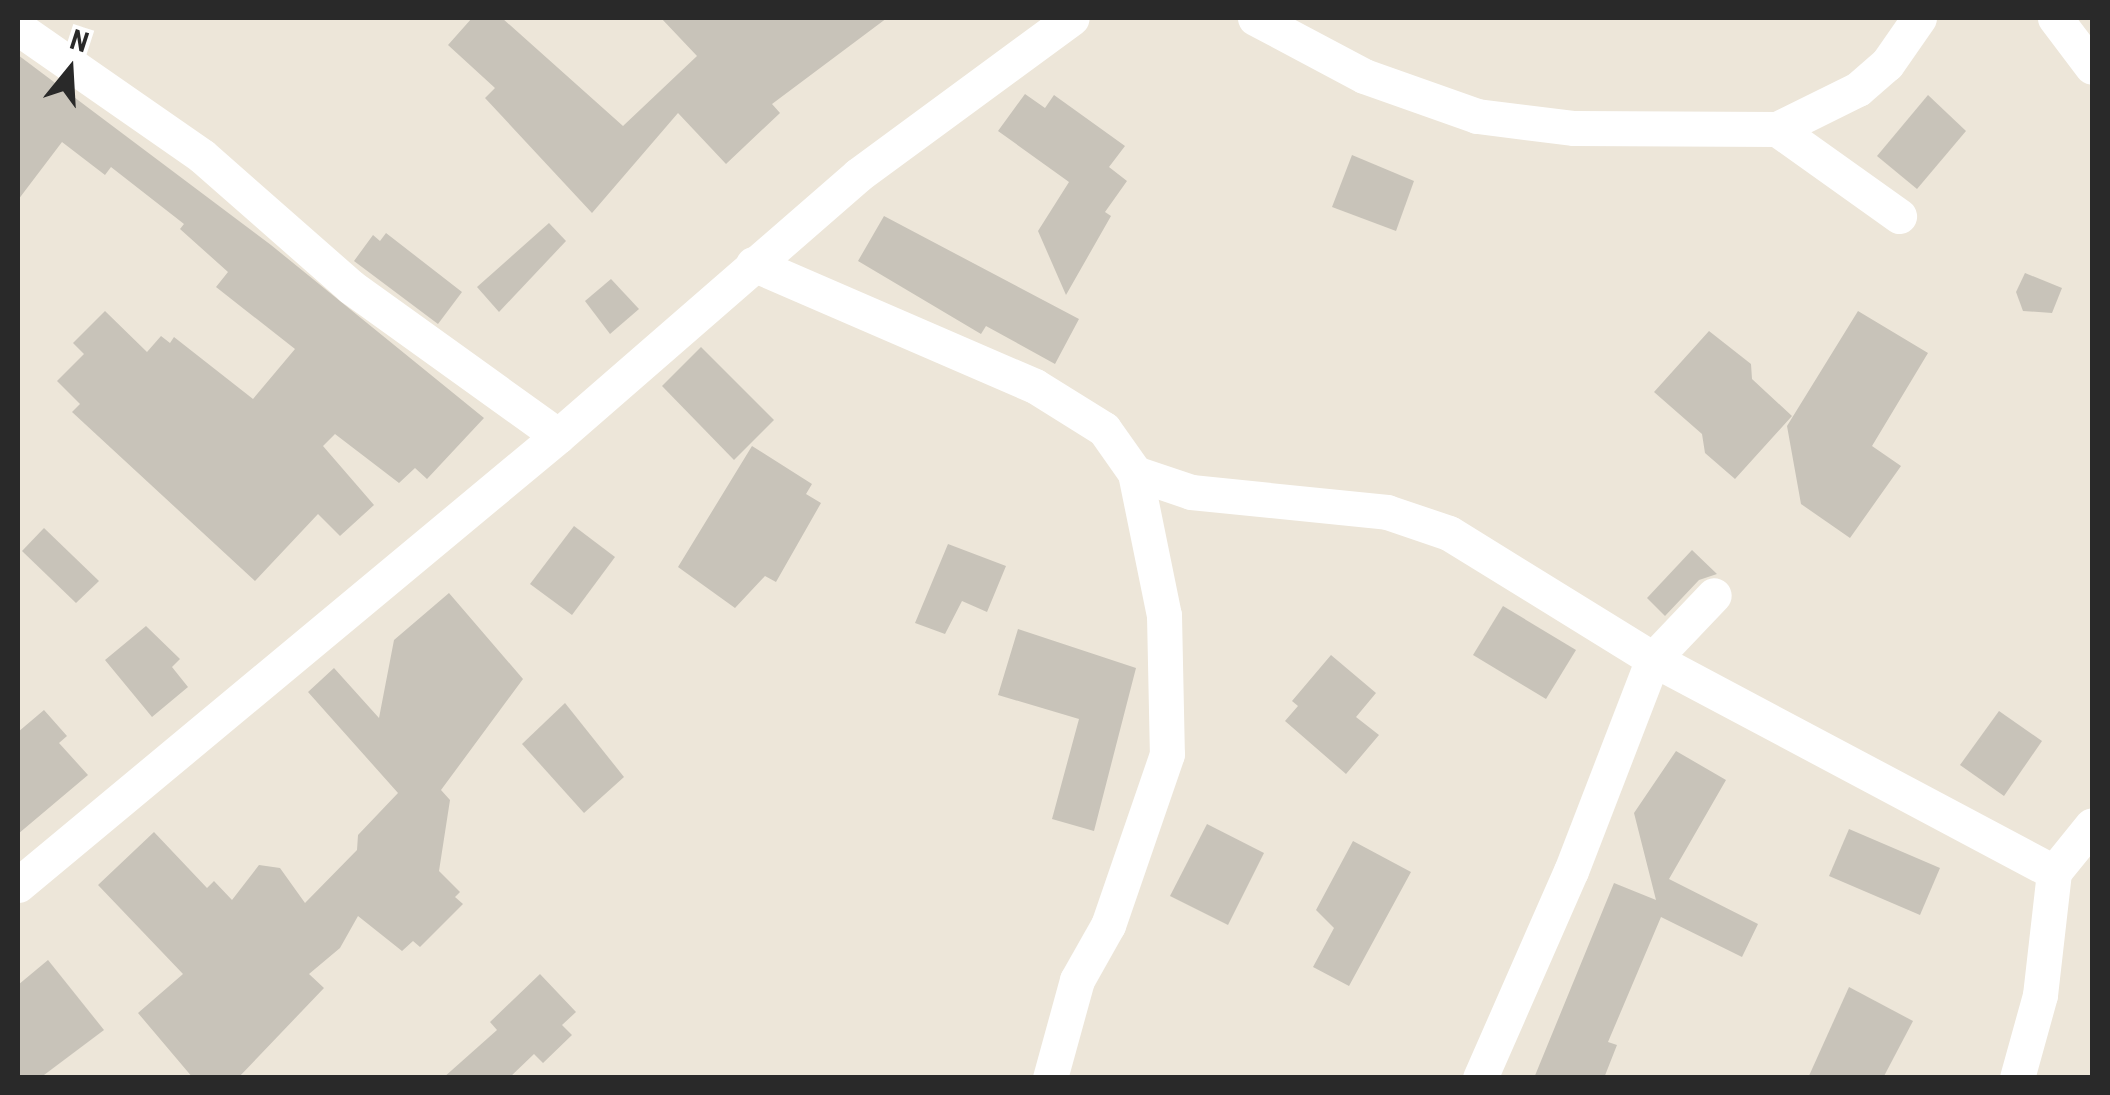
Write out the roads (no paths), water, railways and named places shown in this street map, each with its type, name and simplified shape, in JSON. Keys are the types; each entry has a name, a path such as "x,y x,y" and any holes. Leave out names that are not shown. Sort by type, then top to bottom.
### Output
{"street":[{"path":"18,884 558,436 858,175 1072,18"},
{"path":"1255,18 1364,76 1476,116 1574,128 1777,130 1858,89 1887,64 1919,18"},
{"path":"2055,18 2092,67"},
{"path":"18,28 202,156 351,287 558,436"},
{"path":"1777,130 1899,216"},
{"path":"753,264 1035,386 1104,428 1135,473 1164,615 1167,754 1108,925 1077,980 1050,1078"},
{"path":"1135,473 1191,492 1387,512 1449,533 1653,659 2054,872"},
{"path":"1480,1078 1653,659 1714,594"},
{"path":"2017,1078 2040,995 2054,872 2092,825"}]}
